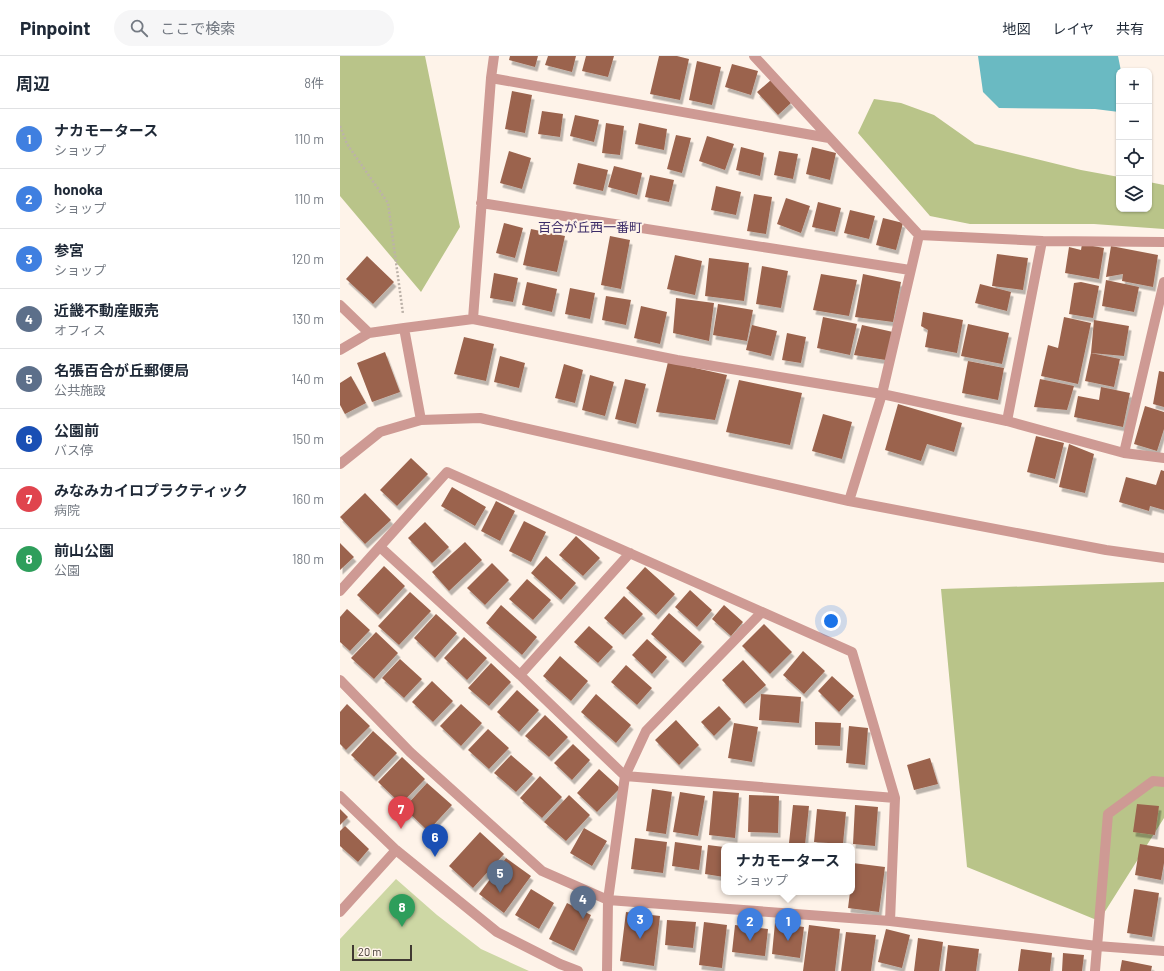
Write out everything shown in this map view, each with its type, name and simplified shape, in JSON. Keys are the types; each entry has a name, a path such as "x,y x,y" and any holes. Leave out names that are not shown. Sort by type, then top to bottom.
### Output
{"street":[{"path":"473,319 494,56"},
{"path":"754,56 919,235 1042,241 1164,242"},
{"path":"492,78 829,138"},
{"path":"482,203 910,270"},
{"path":"849,500 882,394 919,235"},
{"path":"1007,421 1042,241"},
{"path":"1124,453 1164,282"},
{"path":"340,305 369,333"},
{"path":"340,350 369,333 473,319 677,360 882,394 1007,421 1124,453 1164,458"},
{"path":"404,328 421,420"},
{"path":"340,464 380,432 421,420 480,418 849,500 1106,550 1164,558"},
{"path":"340,591 447,472 852,652 895,798 890,921"},
{"path":"380,547 520,675 626,776 895,798"},
{"path":"520,675 630,553"},
{"path":"607,971 608,900 626,776 646,731 762,612"},
{"path":"340,680 410,752 542,871 608,900 890,921 1097,946 1164,951"},
{"path":"1095,971 1108,814 1153,781 1164,782"},
{"path":"340,796 396,850 497,932 560,964 578,971"},
{"path":"340,912 396,850"}],"path":[{"path":"340,126 346,144 388,204 404,328"}],"green space":[{"path":"340,56 425,56 460,227 421,292 340,196"},
{"path":"874,99 901,103 934,115 975,144 1081,170 1116,176 1116,212 1152,212 1152,183 1164,185 1164,229 1094,224 970,224 930,216 858,133"},
{"path":"1164,582 1164,818 1099,921 967,867 941,589"},
{"path":"396,879 437,915 481,949 529,971 340,971 340,939"}],"water":[{"path":"978,56 1118,56 1120,68 1116,68 1116,112 1095,109 999,108 983,92"}],"building":[{"path":"510,56 538,56 535,67 509,60"},
{"path":"548,56 576,56 572,72 545,65"},
{"path":"586,56 614,56 608,77 582,71"},
{"path":"659,56 677,56 689,59 680,100 650,94"},
{"path":"697,61 721,67 712,105 689,100"},
{"path":"732,64 758,71 751,95 725,87"},
{"path":"771,80 791,103 778,115 757,92"},
{"path":"512,91 532,95 525,133 505,129"},
{"path":"542,111 563,114 560,137 538,134"},
{"path":"575,115 599,120 594,142 570,136"},
{"path":"606,123 624,126 620,155 602,153"},
{"path":"639,123 667,129 664,150 635,144"},
{"path":"676,135 691,138 682,173 667,169"},
{"path":"707,136 734,144 725,170 699,161"},
{"path":"741,147 764,153 760,176 736,170"},
{"path":"812,147 836,153 830,180 806,174"},
{"path":"509,151 531,158 522,189 500,183"},
{"path":"779,151 798,154 793,179 774,175"},
{"path":"578,163 608,170 603,191 573,184"},
{"path":"614,166 642,173 637,195 608,187"},
{"path":"650,175 674,180 669,202 645,197"},
{"path":"716,186 741,192 736,215 711,210"},
{"path":"754,194 772,197 766,234 747,231"},
{"path":"786,198 810,206 801,233 777,224"},
{"path":"818,202 841,208 835,232 812,227"},
{"path":"850,210 875,216 869,239 844,233"},
{"path":"883,218 903,223 896,250 876,245"},
{"path":"504,223 523,228 515,258 496,253"},
{"path":"531,229 565,236 557,272 523,265"},
{"path":"610,236 630,240 621,289 601,285"},
{"path":"1082,244 1104,248 1099,279 1065,273 1069,247 1081,250"},
{"path":"1111,246 1158,255 1153,287 1122,281 1123,274 1106,277"},
{"path":"997,254 1028,258 1023,290 992,286"},
{"path":"675,255 702,261 695,295 667,289"},
{"path":"367,256 394,282 373,304 346,279"},
{"path":"709,258 749,263 744,301 705,296"},
{"path":"762,266 788,271 781,308 756,304"},
{"path":"494,273 518,278 513,302 490,298"},
{"path":"821,274 857,280 849,316 813,310"},
{"path":"863,274 901,282 893,322 855,317"},
{"path":"1106,280 1139,287 1134,312 1102,306"},
{"path":"527,282 557,289 552,312 522,305"},
{"path":"1081,282 1099,286 1093,318 1069,314 1074,283"},
{"path":"980,284 1011,292 1007,311 975,303"},
{"path":"570,288 595,293 590,319 565,314"},
{"path":"606,296 631,300 626,325 602,320"},
{"path":"676,298 714,303 709,341 673,333"},
{"path":"718,304 753,310 747,341 713,335"},
{"path":"641,306 667,312 660,344 634,338"},
{"path":"923,312 963,320 957,353 925,347 928,330 921,326"},
{"path":"823,317 857,324 850,355 817,348"},
{"path":"1064,317 1091,323 1078,384 1041,376 1048,345 1058,348"},
{"path":"1094,320 1129,326 1124,356 1091,353"},
{"path":"968,324 1009,333 1002,364 961,356"},
{"path":"752,325 777,331 771,356 746,350"},
{"path":"862,325 893,332 886,360 854,355"},
{"path":"787,333 806,337 801,363 782,360"},
{"path":"464,337 494,344 486,381 454,374"},
{"path":"385,352 400,392 372,402 357,363"},
{"path":"1091,353 1120,359 1114,387 1085,381"},
{"path":"500,356 525,363 519,388 494,382"},
{"path":"968,361 1004,368 998,400 962,393"},
{"path":"668,362 727,375 715,420 656,412"},
{"path":"564,364 583,370 575,403 555,398"},
{"path":"1159,371 1164,372 1164,407 1153,404"},
{"path":"590,375 614,382 605,416 582,410"},
{"path":"351,376 366,403 345,414 340,405 340,383"},
{"path":"625,379 646,384 636,424 615,419"},
{"path":"1040,379 1074,386 1067,410 1034,407"},
{"path":"739,380 802,393 790,445 726,432"},
{"path":"1101,387 1130,393 1123,427 1074,417 1078,396 1099,400"},
{"path":"898,404 962,423 954,452 927,444 921,461 885,450"},
{"path":"1145,406 1164,412 1164,429 1157,451 1134,444"},
{"path":"823,414 852,422 842,459 812,451"},
{"path":"1036,436 1064,443 1055,479 1027,472"},
{"path":"1069,444 1094,454 1085,493 1059,487"},
{"path":"411,458 428,474 397,506 380,490"},
{"path":"1161,470 1164,471 1164,510 1150,506 1149,511 1119,502 1126,477 1156,485"},
{"path":"452,487 486,507 475,526 441,506"},
{"path":"365,493 391,520 365,544 340,517"},
{"path":"496,501 515,511 500,541 481,531"},
{"path":"524,521 546,532 531,562 509,551"},
{"path":"425,522 449,547 432,563 408,538"},
{"path":"576,536 600,558 583,576 559,555"},
{"path":"465,542 482,560 449,591 432,572"},
{"path":"340,543 354,557 340,570"},
{"path":"546,556 576,583 561,600 531,573"},
{"path":"492,563 509,580 485,605 467,588"},
{"path":"384,566 405,586 378,615 357,595"},
{"path":"645,567 675,594 656,615 626,588"},
{"path":"527,579 551,600 533,620 509,599"},
{"path":"690,590 712,610 697,627 675,607"},
{"path":"410,592 431,611 399,645 378,626"},
{"path":"624,596 643,614 623,635 604,618"},
{"path":"501,605 537,637 522,655 486,623"},
{"path":"724,605 743,622 731,636 712,619"},
{"path":"347,609 370,630 350,651 340,642 340,617"},
{"path":"669,613 702,642 683,663 651,634"},
{"path":"436,614 457,633 435,658 414,638"},
{"path":"764,624 792,652 770,674 742,646"},
{"path":"589,626 613,647 598,663 574,642"},
{"path":"376,632 398,653 374,679 351,658"},
{"path":"464,637 487,658 467,680 444,658"},
{"path":"647,639 667,657 652,674 632,655"},
{"path":"803,651 825,671 804,694 783,675"},
{"path":"560,656 588,681 571,701 543,676"},
{"path":"400,659 422,679 404,698 382,678"},
{"path":"743,660 766,685 744,704 722,680"},
{"path":"491,663 511,682 489,706 468,688"},
{"path":"626,665 652,688 637,705 611,682"},
{"path":"832,676 854,696 839,712 818,691"},
{"path":"432,681 453,701 433,722 412,702"},
{"path":"517,690 539,710 519,732 497,712"},
{"path":"596,694 631,725 616,743 581,712"},
{"path":"761,694 801,697 799,723 759,720"},
{"path":"347,704 370,726 346,750 340,744 340,712"},
{"path":"461,704 482,723 461,746 440,726"},
{"path":"719,706 731,719 714,736 701,722"},
{"path":"545,715 568,737 549,757 525,736"},
{"path":"676,720 699,745 679,765 655,740"},
{"path":"815,722 841,723 840,746 815,745"},
{"path":"734,723 758,727 752,762 728,758"},
{"path":"849,726 868,728 865,765 846,763"},
{"path":"488,729 509,748 489,769 468,750"},
{"path":"373,731 397,753 374,777 351,755"},
{"path":"573,744 590,760 572,780 554,763"},
{"path":"511,755 533,774 516,792 494,773"},
{"path":"402,757 425,779 401,804 378,782"},
{"path":"930,758 938,784 914,790 907,765"},
{"path":"599,769 620,788 597,812 577,793"},
{"path":"540,776 562,797 542,818 520,798"},
{"path":"427,783 452,805 428,831 404,808"},
{"path":"652,789 672,792 666,834 646,831"},
{"path":"713,791 739,793 735,838 709,835"},
{"path":"680,792 705,796 698,836 673,832"},
{"path":"569,795 590,815 566,841 544,822"},
{"path":"749,795 779,796 778,833 748,832"},
{"path":"1137,804 1159,806 1155,835 1133,832"},
{"path":"793,805 809,806 805,843 789,843"},
{"path":"855,805 878,807 875,846 853,843"},
{"path":"340,809 348,817 340,825"},
{"path":"817,809 846,812 843,843 814,842"},
{"path":"345,826 369,849 358,862 340,846 340,831"},
{"path":"584,828 607,841 592,866 570,853"},
{"path":"480,832 504,854 473,888 449,866"},
{"path":"635,838 667,842 663,873 631,869"},
{"path":"675,842 702,846 699,870 672,866"},
{"path":"1140,844 1164,848 1164,863 1161,880 1135,875"},
{"path":"708,845 721,847 721,877 705,874"},
{"path":"506,858 531,876 504,913 479,894"},
{"path":"855,863 885,867 879,912 848,908 850,895 855,895"},
{"path":"531,889 554,903 539,929 515,915"},
{"path":"1134,889 1159,893 1152,937 1127,933"},
{"path":"567,903 591,915 574,951 549,939"},
{"path":"626,912 660,916 654,966 620,961"},
{"path":"667,920 696,922 693,948 665,945"},
{"path":"704,922 727,925 722,968 699,965"},
{"path":"775,923 804,927 800,958 772,954"},
{"path":"735,925 768,929 765,956 732,952"},
{"path":"809,925 840,929 835,971 803,971"},
{"path":"886,929 910,935 902,968 878,962"},
{"path":"846,932 876,935 871,971 841,971"},
{"path":"918,938 943,942 939,971 914,971"},
{"path":"948,945 979,949 976,971 945,971"},
{"path":"1021,949 1052,953 1050,971 1018,971"},
{"path":"1063,953 1084,955 1082,971 1062,971"},
{"path":"1122,960 1152,966 1151,971 1120,971"}],"place":[{"name":"みなみカイロプラクティック","path":"401,829"},
{"name":"公園前","path":"435,857"},
{"name":"名張百合が丘郵便局","path":"500,893"},
{"name":"近畿不動産販売","path":"583,919"},
{"name":"前山公園","path":"402,927"},
{"name":"参宮","path":"640,939"},
{"name":"honoka","path":"750,941"},
{"name":"ナカモータース","path":"788,941"}],"district":[{"name":"百合が丘西一番町","path":"590,227"}]}
